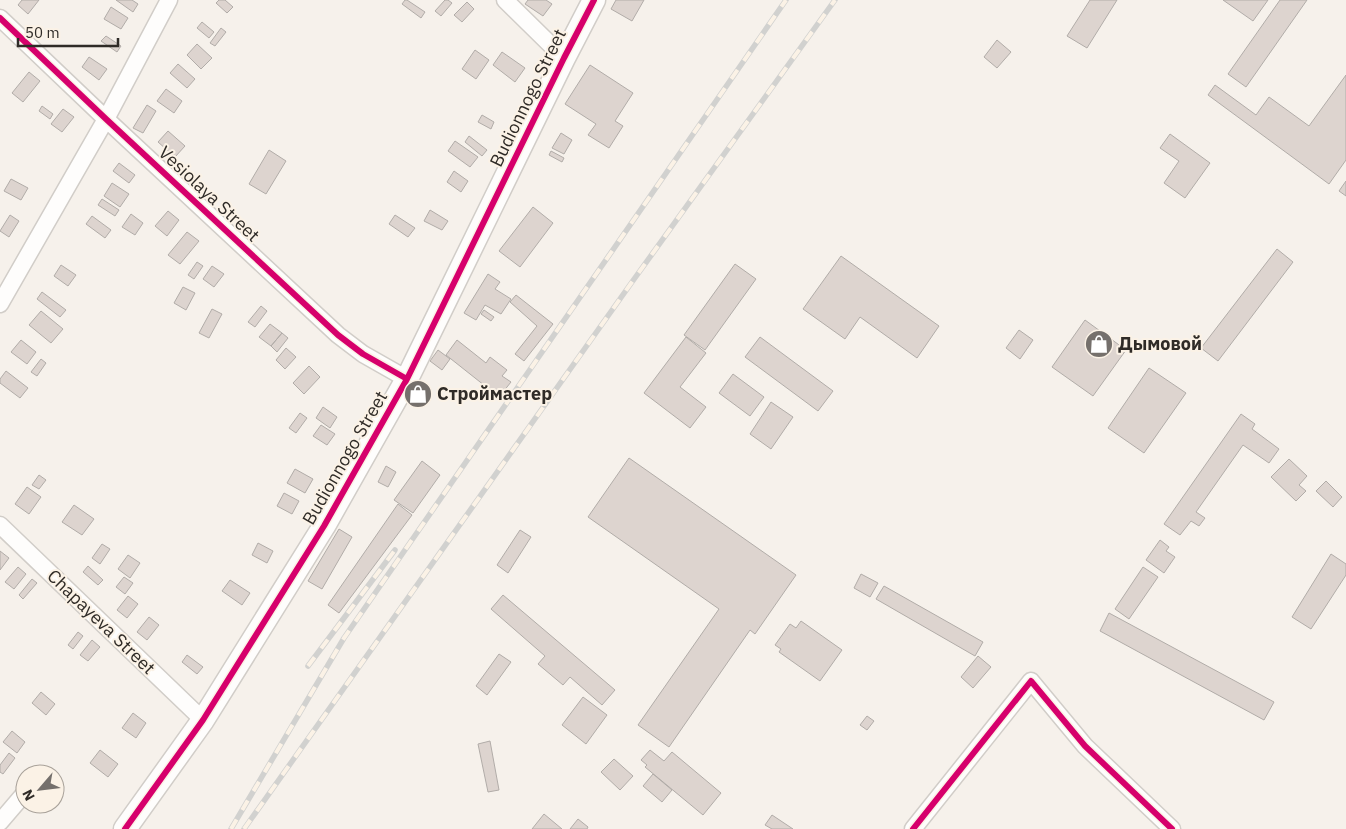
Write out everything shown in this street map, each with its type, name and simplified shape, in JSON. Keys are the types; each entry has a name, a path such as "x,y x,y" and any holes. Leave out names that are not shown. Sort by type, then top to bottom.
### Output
{"street":[{"path":"0,304 106,119 169,0"},
{"path":"504,0 564,58"},
{"name":"Budionnogo Street","path":"125,829 203,720 324,526 407,379 594,0"},
{"name":"Vesiolaya Street","path":"0,18 338,335 363,354 407,379"},
{"name":"Chapayeva Street","path":"0,525 203,720"},
{"path":"913,829 1031,680 1085,746 1172,829"},
{"path":"0,822 15,804"}],"building":[{"path":"22,0 39,0 28,14 18,5"},
{"path":"116,0 132,0 138,4 133,12"},
{"path":"219,0 225,0 233,7 227,13 216,3"},
{"path":"405,0 425,12 421,18 402,4"},
{"path":"445,0 452,3 441,16 435,11"},
{"path":"528,0 546,0 552,4 543,16 525,4"},
{"path":"616,0 644,0 632,21 611,9"},
{"path":"1090,0 1117,0 1087,48 1067,36"},
{"path":"1223,0 1268,0 1253,21"},
{"path":"1280,0 1307,0 1246,87 1228,74"},
{"path":"467,2 474,9 462,22 454,15"},
{"path":"111,7 128,18 121,29 104,19"},
{"path":"202,22 214,32 209,38 197,28"},
{"path":"221,28 226,32 215,46 210,43"},
{"path":"106,36 121,46 117,52 101,41"},
{"path":"997,40 1011,52 997,68 984,57"},
{"path":"197,44 212,58 201,69 187,55"},
{"path":"475,50 489,60 476,79 462,69"},
{"path":"502,52 525,68 515,82 493,65"},
{"path":"89,57 107,69 99,80 82,67"},
{"path":"178,64 195,79 187,88 170,73"},
{"path":"590,65 633,93 615,121 623,126 609,148 588,135 596,124 565,104"},
{"path":"29,72 40,81 23,102 12,93"},
{"path":"1346,75 1346,160 1329,184 1208,95 1215,85 1256,115 1269,97 1309,126"},
{"path":"166,89 182,101 174,113 157,101"},
{"path":"147,105 156,111 143,133 133,128"},
{"path":"42,106 53,114 50,119 39,111"},
{"path":"63,109 74,117 62,132 51,124"},
{"path":"482,115 494,122 491,129 478,122"},
{"path":"168,131 185,146 175,157 158,142"},
{"path":"561,133 572,140 564,154 552,148"},
{"path":"1170,134 1210,163 1185,198 1164,183 1179,161 1160,148"},
{"path":"469,136 487,150 482,156 465,142"},
{"path":"455,141 478,157 470,167 448,151"},
{"path":"269,150 286,161 266,194 249,184"},
{"path":"551,151 564,158 562,162 549,155"},
{"path":"119,163 135,175 129,183 113,171"},
{"path":"454,171 468,181 461,192 447,182"},
{"path":"11,179 28,188 21,200 4,191"},
{"path":"1346,181 1346,196 1339,191"},
{"path":"112,183 129,194 120,207 104,196"},
{"path":"102,199 119,210 115,216 98,205"},
{"path":"533,207 553,223 520,267 499,251"},
{"path":"430,210 448,221 442,230 424,221"},
{"path":"168,211 179,220 167,236 155,226"},
{"path":"131,214 143,223 135,235 122,227"},
{"path":"10,215 19,221 9,237 0,231"},
{"path":"395,215 415,228 408,237 389,224"},
{"path":"92,216 111,230 105,238 86,224"},
{"path":"187,232 199,241 180,264 168,255"},
{"path":"1277,249 1293,262 1218,361 1201,348"},
{"path":"841,256 939,326 917,358 860,317 845,339 803,309"},
{"path":"197,262 203,266 194,279 188,275"},
{"path":"735,264 756,279 705,350 684,335"},
{"path":"61,265 76,275 68,286 54,276"},
{"path":"212,266 224,274 214,287 203,279"},
{"path":"488,274 500,282 495,289 511,299 501,314 485,305 476,320 464,313"},
{"path":"183,287 195,293 186,310 174,303"},
{"path":"42,292 66,310 60,317 37,299"},
{"path":"516,295 553,324 524,361 515,354 537,326 510,302"},
{"path":"261,306 267,311 255,327 248,322"},
{"path":"212,309 222,314 209,338 199,333"},
{"path":"484,310 494,317 491,321 481,314"},
{"path":"41,311 63,329 51,343 29,325"},
{"path":"1085,320 1126,350 1093,396 1052,367"},
{"path":"270,324 282,333 271,346 259,337"},
{"path":"1019,330 1033,340 1020,359 1006,348"},
{"path":"282,333 288,338 277,352 271,346"},
{"path":"686,337 706,353 680,387 706,407 690,428 644,393"},
{"path":"760,337 833,391 818,411 745,357"},
{"path":"21,340 36,352 27,364 11,352"},
{"path":"457,340 486,363 490,357 507,370 502,376 511,382 499,397 446,355"},
{"path":"286,348 296,357 285,369 276,360"},
{"path":"438,350 450,359 442,370 430,361"},
{"path":"41,359 46,363 37,376 31,372"},
{"path":"309,366 320,377 304,394 293,383"},
{"path":"1149,368 1186,393 1144,453 1108,428"},
{"path":"6,371 28,388 20,398 0,383 0,379"},
{"path":"733,374 764,397 750,416 719,393"},
{"path":"771,402 793,417 771,449 750,434"},
{"path":"323,407 337,417 330,428 316,418"},
{"path":"300,413 307,418 296,433 289,428"},
{"path":"1241,414 1255,424 1252,429 1279,449 1269,463 1243,445 1196,512 1205,518 1199,526 1191,521 1180,535 1164,524"},
{"path":"321,425 335,434 327,445 313,436"},
{"path":"629,458 796,575 755,634 750,630 669,747 638,725 719,609 588,517"},
{"path":"1289,459 1307,476 1299,485 1306,491 1296,501 1271,477"},
{"path":"422,461 440,475 413,513 394,500"},
{"path":"386,466 396,472 388,487 378,482"},
{"path":"295,469 313,479 305,493 287,483"},
{"path":"39,475 46,480 39,489 32,485"},
{"path":"1326,481 1342,497 1333,507 1316,491"},
{"path":"27,487 41,497 29,514 15,504"},
{"path":"284,493 299,501 292,514 277,506"},
{"path":"398,504 412,515 339,613 328,605"},
{"path":"74,505 94,519 82,535 62,522"},
{"path":"339,529 352,537 322,589 308,581"},
{"path":"520,530 531,537 508,573 497,565"},
{"path":"1160,540 1169,547 1166,551 1175,557 1164,573 1146,560"},
{"path":"258,543 273,551 267,563 252,555"},
{"path":"102,544 110,549 100,564 92,558"},
{"path":"0,551 9,558 0,570"},
{"path":"1331,554 1346,564 1346,575 1311,629 1292,617"},
{"path":"128,555 140,563 130,578 118,569"},
{"path":"88,566 103,580 98,585 83,572"},
{"path":"18,567 26,574 14,589 5,582"},
{"path":"1143,567 1158,577 1129,619 1115,609"},
{"path":"861,574 878,583 870,597 854,588"},
{"path":"124,577 133,583 125,594 116,587"},
{"path":"32,579 37,583 23,599 19,595"},
{"path":"230,580 250,593 242,605 222,591"},
{"path":"884,586 983,642 975,656 876,599"},
{"path":"503,595 615,690 602,705 570,677 563,685 538,664 545,656 491,609"},
{"path":"128,596 138,604 127,618 117,610"},
{"path":"1109,613 1274,702 1264,720 1100,631"},
{"path":"149,617 159,625 147,640 137,632"},
{"path":"801,621 842,650 820,681 779,652 781,649 775,645 790,624 796,628"},
{"path":"78,632 83,636 73,649 68,645"},
{"path":"92,640 100,647 88,661 80,655"},
{"path":"499,654 511,662 487,695 476,686"},
{"path":"187,655 203,667 197,674 182,662"},
{"path":"978,656 991,667 973,688 961,677"},
{"path":"41,692 55,704 46,715 32,703"},
{"path":"583,697 607,715 586,744 562,725"},
{"path":"133,713 146,723 136,738 122,728"},
{"path":"867,716 874,721 867,730 860,725"},
{"path":"12,731 25,742 17,753 3,742"},
{"path":"490,741 499,790 488,792 478,744"},
{"path":"100,750 118,764 108,777 90,763"},
{"path":"650,750 664,761 672,752 721,793 703,815 645,767 647,765 641,760"},
{"path":"9,753 15,758 3,774 0,772 0,765"},
{"path":"614,759 633,776 620,790 601,772"},
{"path":"653,774 672,790 662,802 643,786"},
{"path":"544,814 562,829 532,829"},
{"path":"772,815 793,829 772,829 765,825"},
{"path":"578,819 588,827 587,829 570,829"}],"railway":[{"path":"231,829 344,638 786,0"},
{"path":"244,829 632,282 835,0"},
{"path":"308,666 395,550"}],"cycle path":[{"path":"125,829 203,720 324,526 407,379 594,0"},
{"path":"0,18 338,335 363,354 407,379"},
{"path":"913,829 1031,681 1085,746 1172,829"}],"place":[{"name":"Дымовой","path":"1099,344"},
{"name":"Строймастер","path":"418,394"}]}
